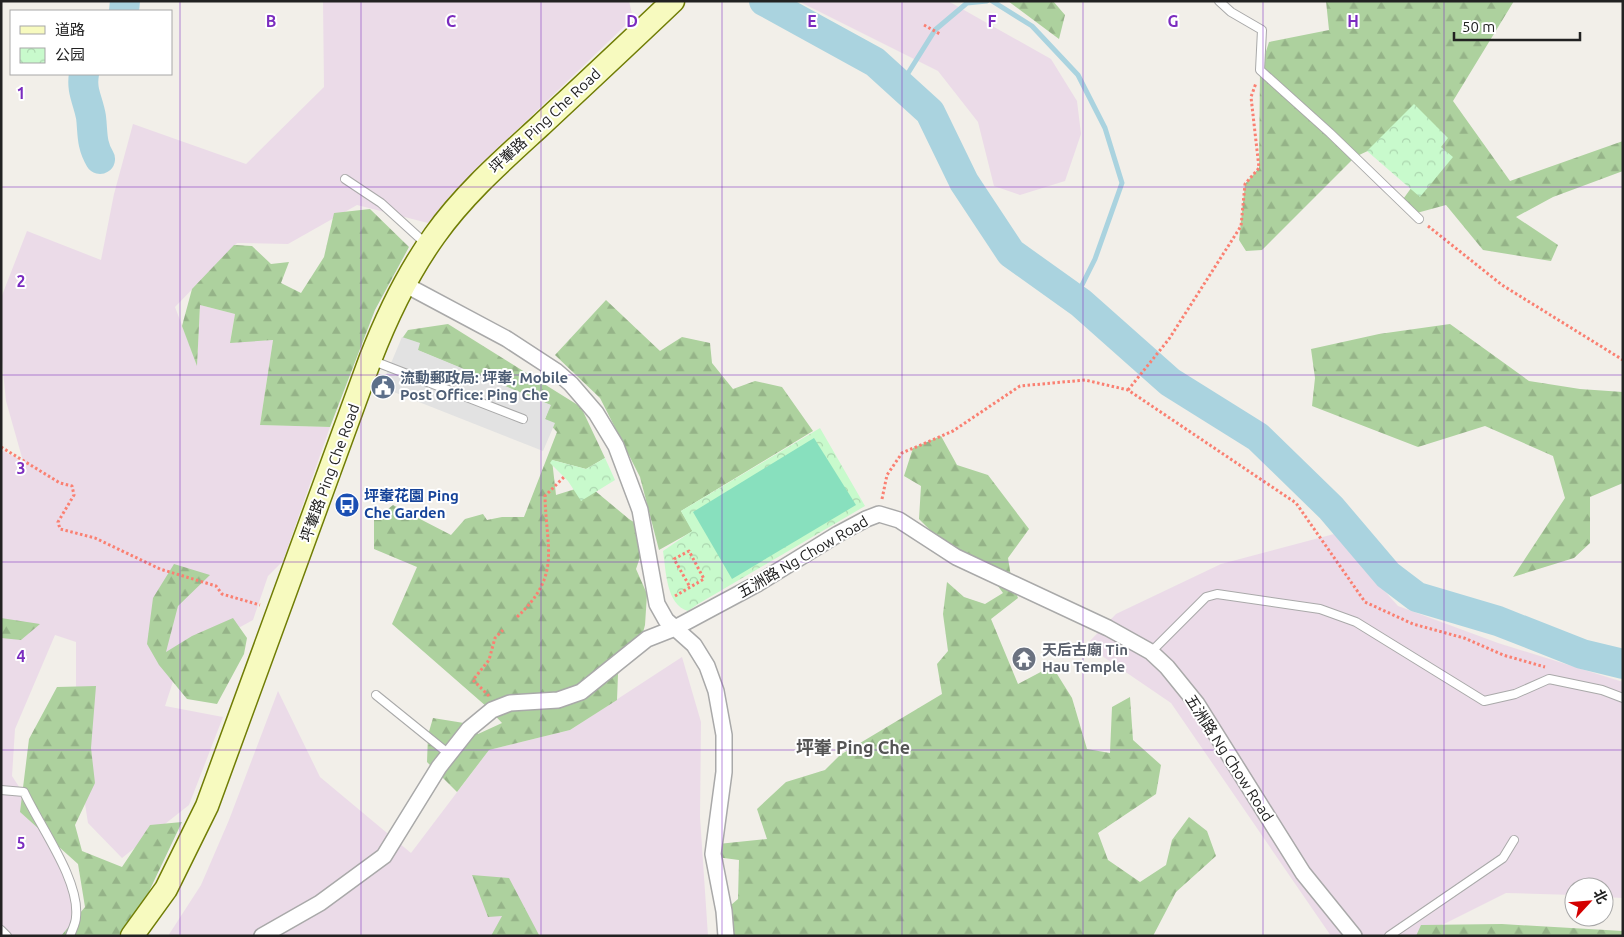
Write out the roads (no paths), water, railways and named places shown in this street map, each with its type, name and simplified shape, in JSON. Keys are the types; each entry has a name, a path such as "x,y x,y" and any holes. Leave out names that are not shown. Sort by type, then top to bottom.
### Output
{"street":[{"name":"坪輋路 Ping Che Road","path":"132,936 166,889 207,806 370,360 382,329 404,284 428,245 460,204 502,161 673,1"},
{"path":"404,284 545,362 572,384 606,427 624,464 644,528 657,604 666,620 694,645 712,677 724,735 724,772 713,854 724,911 726,936"},
{"name":"五洲路 Ng Chow Road","path":"262,936 320,903 384,856 430,780 449,754 476,722 498,706 558,700 581,692 643,641 675,628 757,584 852,526 879,514 899,520 956,557 1108,628 1152,652 1168,667 1197,704 1303,873 1354,936"}],"lane":[{"path":"1219,1 1231,12 1262,30 1260,70 1330,133 1419,219"},
{"path":"346,179 381,203 428,245"},
{"path":"370,360 523,419"},
{"path":"1152,652 1206,597 1217,594 1320,609 1356,622 1484,701 1515,694 1550,679 1602,690 1623,698"},
{"path":"376,695 449,754"},
{"path":"1,790 24,792 36,819 68,876 73,889 76,918 70,936"},
{"path":"1389,936 1503,858 1514,840"},
{"path":"1,930 7,936"}],"waterway":[{"path":"124,10 125,1"},
{"path":"764,1 875,62 930,112 964,182 1011,253 1081,303 1170,382 1258,437 1331,508 1388,575 1417,597 1498,621 1582,654 1623,664"},
{"path":"900,86 935,30 967,3 987,1"},
{"path":"992,1 1032,26 1078,75 1105,128 1122,183 1095,259 1075,299"},
{"path":"84,75 84,91 91,117 94,143 100,159"}],"place":[{"name":"流動郵政局: 坪輋, Mobile Post Office: Ping Che","path":"383,387"},
{"name":"坪輋花園 Ping Che Garden","path":"347,505"},
{"name":"天后古廟 Tin Hau Temple","path":"1024,659"}],"district":[{"name":"坪輋 Ping Che","path":"853,748"}]}
